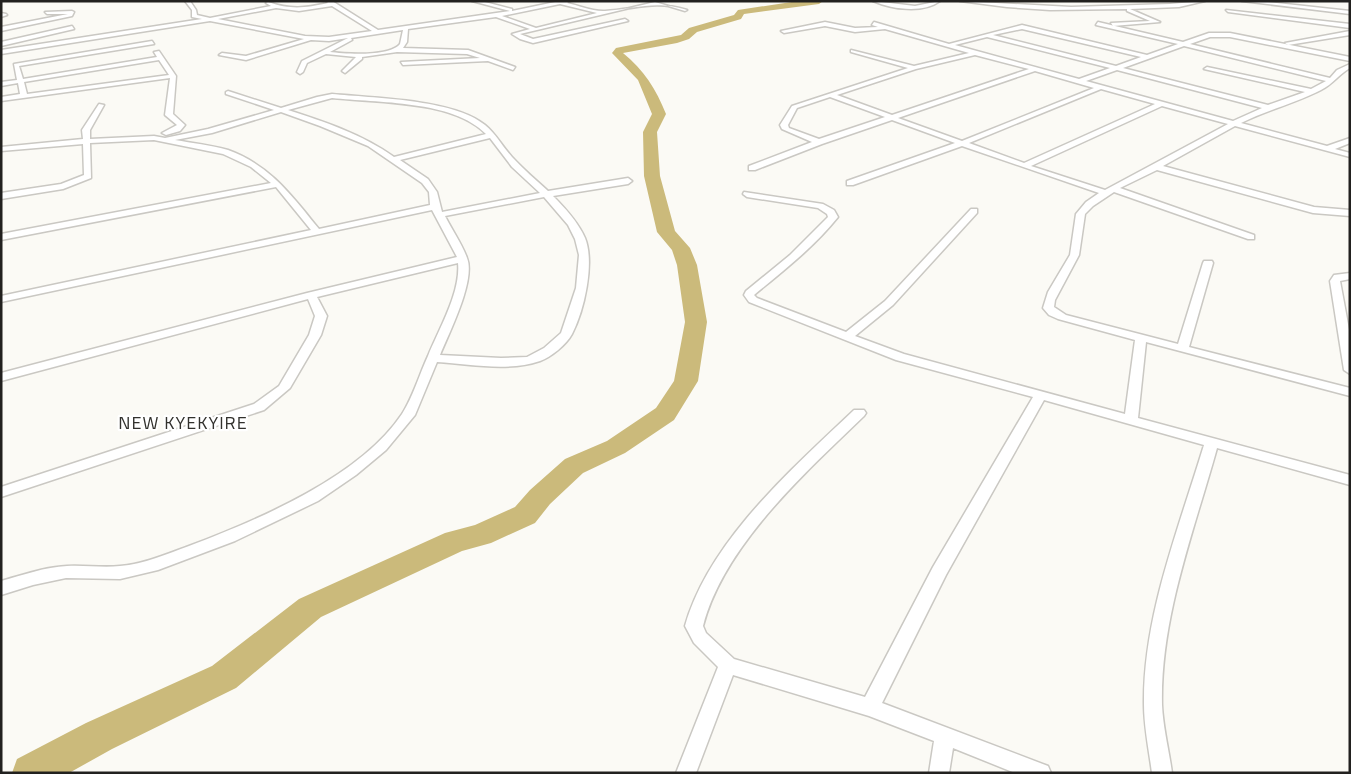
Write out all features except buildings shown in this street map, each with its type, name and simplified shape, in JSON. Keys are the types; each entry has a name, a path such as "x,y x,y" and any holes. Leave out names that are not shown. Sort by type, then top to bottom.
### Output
{"street":[{"path":"187,1 194,10 194,16 310,39"},
{"path":"266,1 283,10 293,10 331,2 378,33"},
{"path":"476,1 517,12"},
{"path":"625,21 533,41 515,34 655,1 685,10"},
{"path":"875,1 912,8 930,6 938,1"},
{"path":"962,1 1016,8 1064,10 1123,8 1203,1"},
{"path":"1016,8 1029,1"},
{"path":"1244,1 1293,4 1350,13"},
{"path":"222,55 246,58 310,39 406,30 498,16 565,2 603,13"},
{"path":"1,52 145,30 275,7"},
{"path":"1123,8 1157,22 1098,25 1331,80"},
{"path":"1228,11 1350,26"},
{"path":"1,29 70,15 72,12 47,13"},
{"path":"498,16 535,29"},
{"path":"784,31 825,24 856,30 888,28"},
{"path":"874,24 977,52 1033,70 1350,155"},
{"path":"951,45 1017,27 1029,28 1147,57"},
{"path":"1,44 72,28"},
{"path":"145,30 160,58 173,76 169,115 181,125 177,129 154,138"},
{"path":"396,50 404,43 406,30"},
{"path":"1278,45 1350,33"},
{"path":"1078,82 1208,34 1350,59"},
{"path":"986,35 1268,107"},
{"path":"300,72 304,62 356,36"},
{"path":"24,96 16,65 18,64 152,43"},
{"path":"1158,48 1167,50"},
{"path":"325,52 338,55 357,55 378,54 396,50 463,51 514,68"},
{"path":"853,51 914,68"},
{"path":"820,142 792,133 784,125 794,108 914,68 977,52"},
{"path":"345,70 360,58 357,55"},
{"path":"1,84 160,58"},
{"path":"403,63 491,60"},
{"path":"1350,66 1337,73 1320,88 1268,107 1234,124 1111,191 1084,208 1079,216 1078,246 1073,259 1051,296 1048,308 1053,313 1062,317 1350,392"},
{"path":"1207,69 1310,91"},
{"path":"752,168 820,142 1033,70"},
{"path":"1337,73 1350,75"},
{"path":"1,99 173,76"},
{"path":"850,183 962,143 1099,88"},
{"path":"1,588 33,578 66,572 120,573 158,564 230,537 313,497 352,471 380,447 408,415 457,302 464,269 463,259 436,211 433,192 425,181 371,144 353,135 228,93"},
{"path":"830,95 1024,166 1111,191 1251,237"},
{"path":"168,139 209,131 319,98 332,96 418,106 466,116 479,122 492,135 514,164 547,194 571,221 584,252 584,272 566,334 549,351 527,361 432,358"},
{"path":"1,196 63,186 88,176 86,130 101,104"},
{"path":"1024,166 1160,104"},
{"path":"394,159 492,135"},
{"path":"1,149 87,141 154,138 210,148 238,157 254,165 278,184 317,232"},
{"path":"1328,149 1350,140"},
{"path":"1157,167 1313,210 1350,213"},
{"path":"1,299 317,232 628,181"},
{"path":"1,236 278,184"},
{"path":"747,194 799,201 820,206 831,212 833,217 818,233 749,295 759,302 900,357 1350,480"},
{"path":"848,336 889,303 974,211"},
{"path":"1,377 311,295 463,259"},
{"path":"1183,348 1208,263"},
{"path":"1350,276 1338,277 1336,280 1345,318 1350,370"},
{"path":"1,492 259,407 284,388 318,329 321,316 311,295"},
{"path":"1131,420 1140,337"},
{"path":"870,707 939,572 1040,396"},
{"path":"859,413 781,488 730,551 698,612 694,626 700,638 728,664 870,707 1041,773"},
{"path":"1162,773 1153,699 1156,650 1168,591 1212,442"},
{"path":"686,773 728,664"},
{"path":"939,773 945,737"}],"waterway":[{"path":"31,773 99,736 224,677 310,608 455,541 481,535 525,515 540,497 574,466 616,447 665,414 686,381 696,322 687,265 681,248 666,232 652,176 650,132 659,114 644,80 617,53 620,50 673,41 685,37 693,30 738,17 741,12 819,1"}],"district":[{"name":"NEW KYEKYIRE","path":"183,423"}]}
